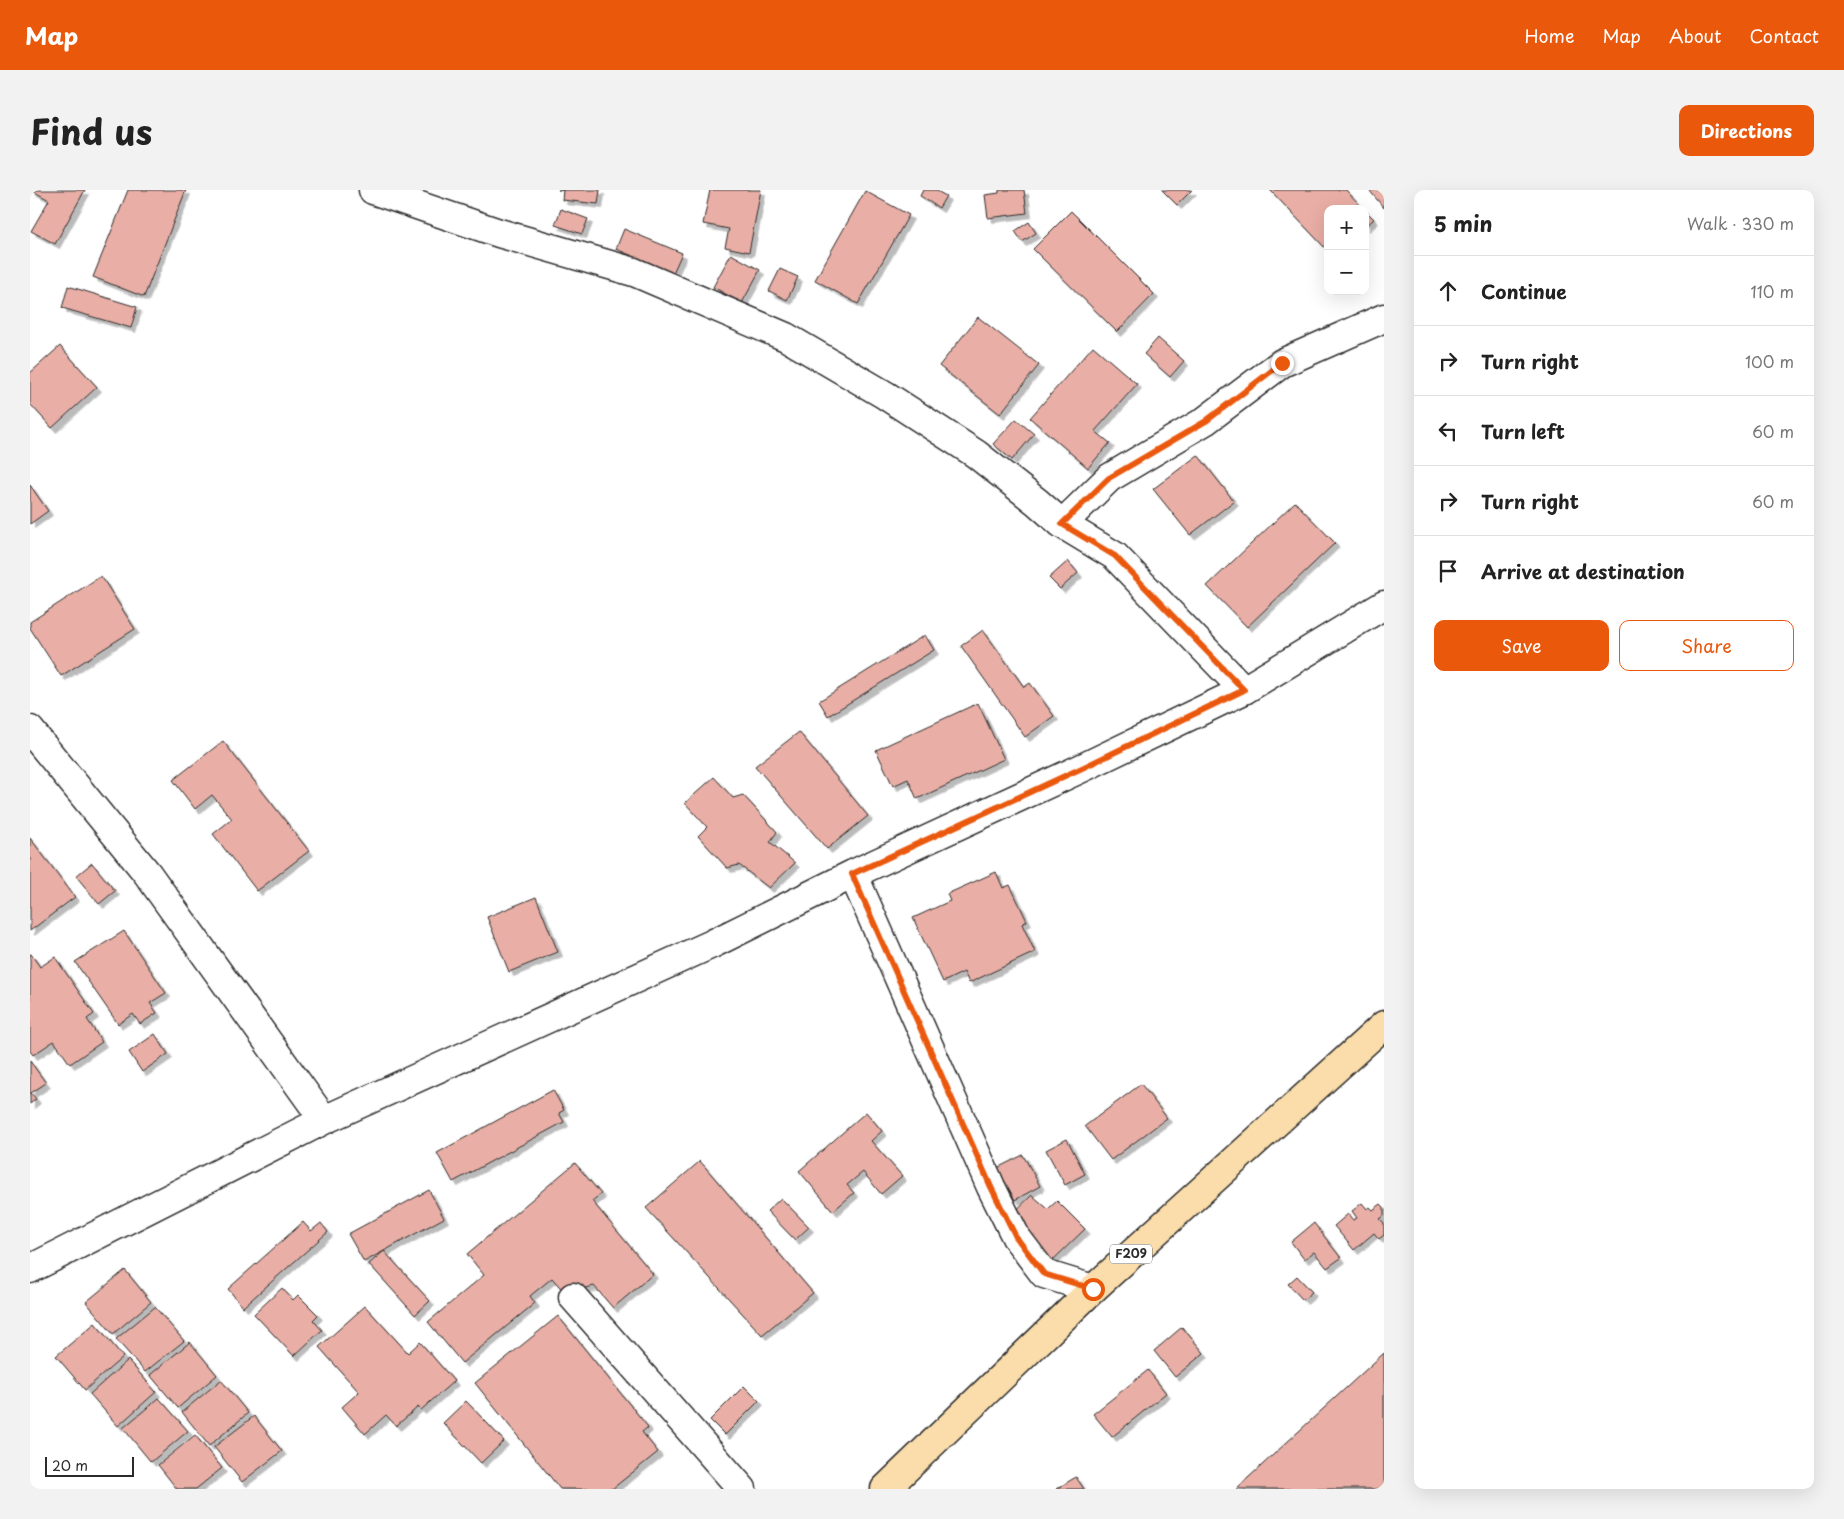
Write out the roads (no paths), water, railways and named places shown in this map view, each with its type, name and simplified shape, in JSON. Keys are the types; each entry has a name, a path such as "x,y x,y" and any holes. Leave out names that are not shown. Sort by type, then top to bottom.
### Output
{"main road":[{"name":"F209","path":"885,1489 1093,1289 1384,1025"}],"street":[{"path":"373,190 499,233 634,272 786,337 885,395 976,454 1062,524 1115,556 1244,690"},
{"path":"1062,524 1109,478 1206,421 1282,363 1384,318"},
{"path":"30,1269 324,1120 712,944 852,874 1082,768 1244,690 1384,605"},
{"path":"30,730 146,873 324,1120"},
{"path":"852,874 991,1187 1016,1237 1044,1274 1093,1289"},
{"path":"573,1297 742,1489"}]}
